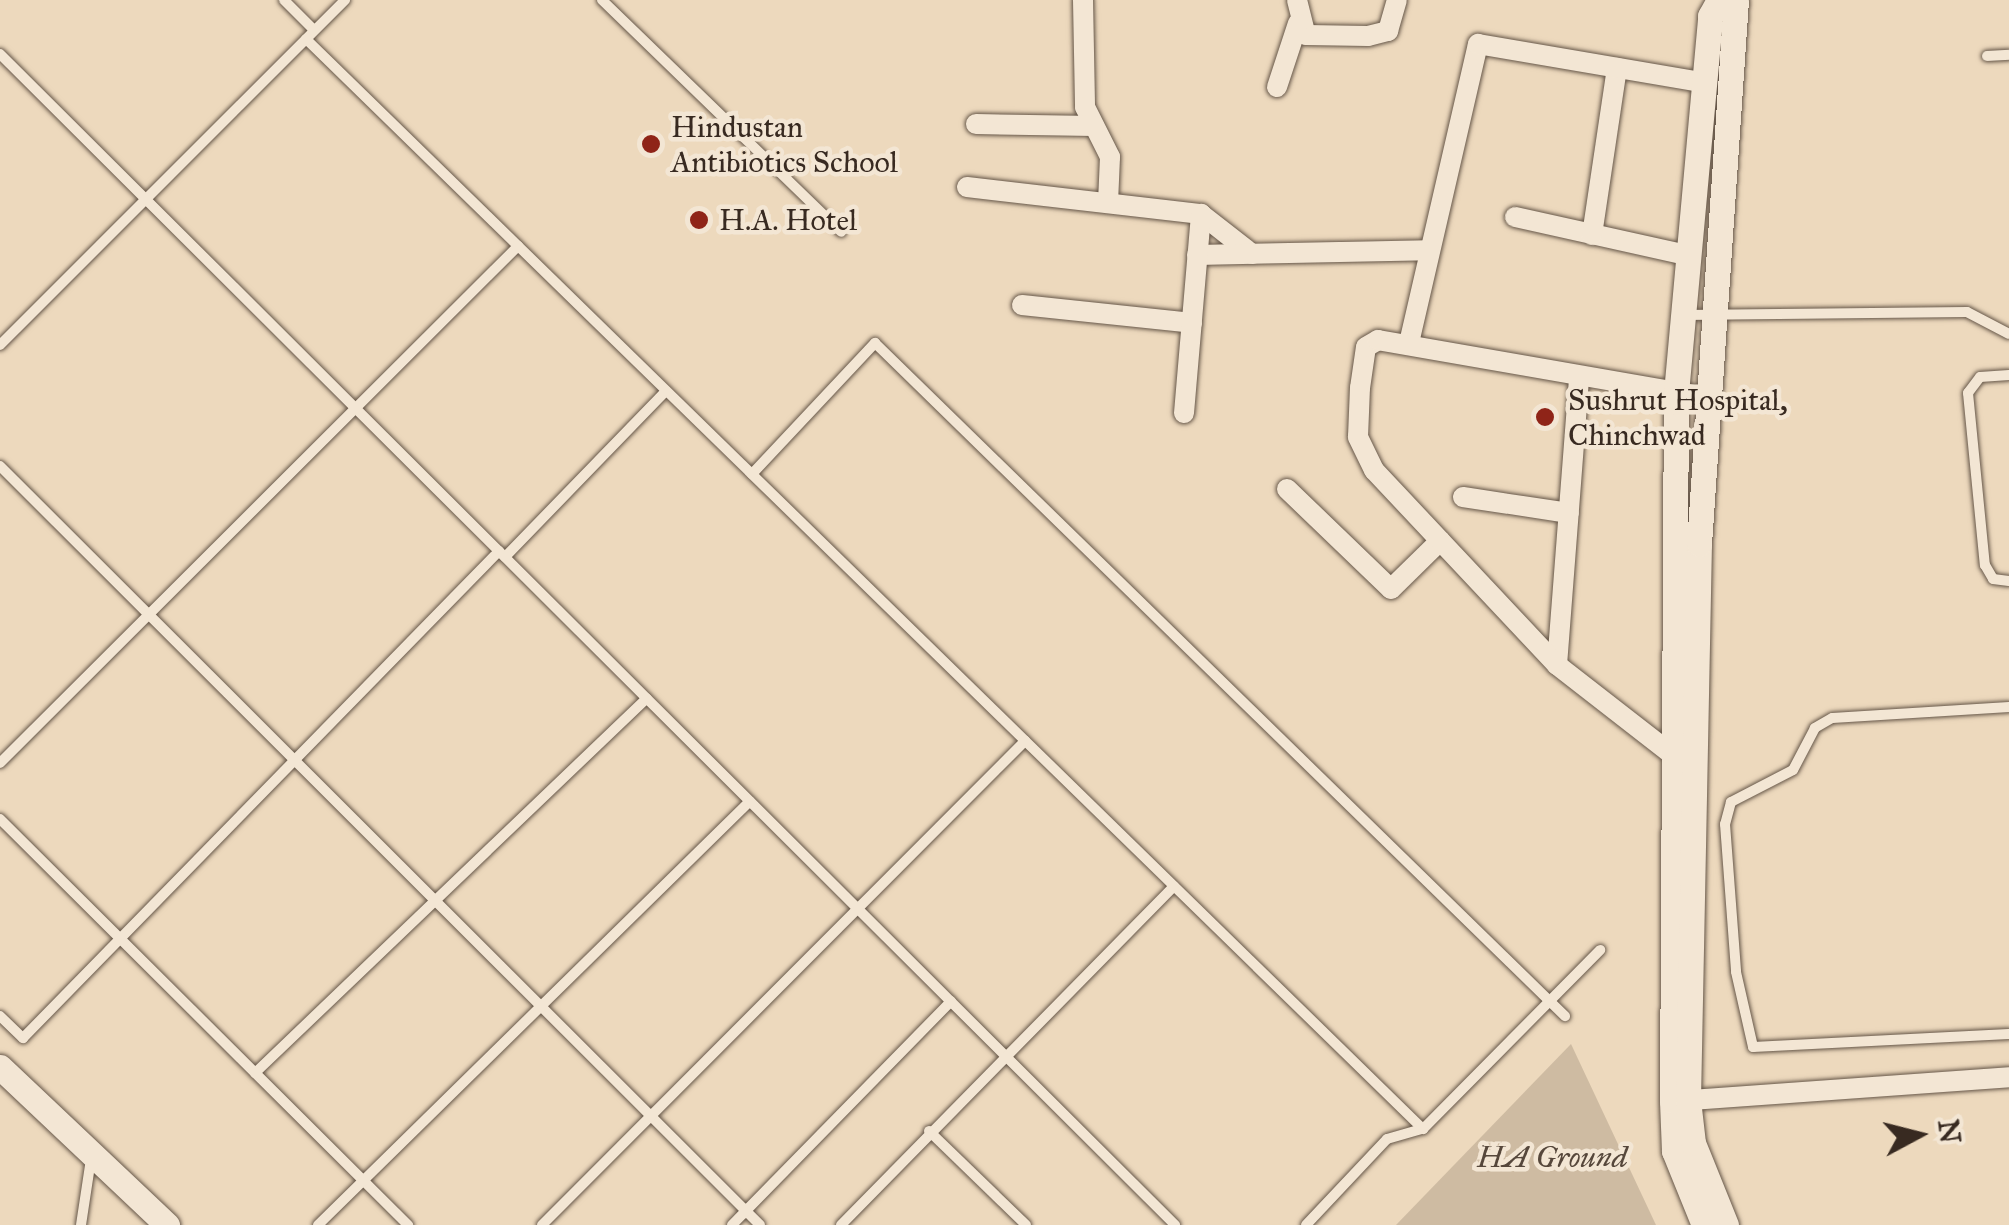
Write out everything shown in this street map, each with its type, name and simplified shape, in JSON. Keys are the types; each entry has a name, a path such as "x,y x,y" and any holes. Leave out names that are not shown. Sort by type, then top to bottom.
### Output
{"street":[{"path":"1083,0 1084,107 1110,158 1108,203"},
{"path":"1277,87 1298,23 1297,0"},
{"path":"1298,23 1306,35 1368,36 1388,31 1397,0"},
{"path":"1704,1225 1674,1150 1680,1101 1685,763 1676,394 1692,256 1710,16 1719,0"},
{"path":"1685,763 1710,318 1736,0"},
{"path":"1409,344 1478,44 1705,83"},
{"path":"1592,236 1617,68"},
{"path":"976,124 1094,126"},
{"path":"966,186 1201,214 1252,254"},
{"path":"1184,413 1201,214"},
{"path":"1515,217 1692,256"},
{"path":"1198,256 1428,250"},
{"path":"1022,305 1192,323"},
{"path":"1685,763 1557,665 1367,461 1358,437 1366,347 1378,340 1579,378 1706,397"},
{"path":"1557,665 1579,378"},
{"path":"1287,489 1391,589 1440,541"},
{"path":"1464,497 1569,512"},
{"path":"0,1067 166,1225"},
{"path":"1680,1101 2009,1077"},
{"path":"1680,1101 1726,1225"}],"lane":[{"path":"284,0 310,35 518,246 1423,1129"},
{"path":"0,345 344,0"},
{"path":"602,0 841,232"},
{"path":"0,54 1175,1225"},
{"path":"1987,56 2009,55"},
{"path":"0,762 518,246"},
{"path":"1683,315 1710,318 1967,312 2009,334"},
{"path":"752,474 875,344 1565,1016"},
{"path":"2009,375 1980,377 1968,392 1984,565 1993,579 2009,582"},
{"path":"0,1016 23,1038 295,760 666,391"},
{"path":"0,466 760,1225"},
{"path":"255,1073 646,698"},
{"path":"2009,706 1832,718 1815,728 1793,770 1731,802 1725,824 1736,972 1753,1047 2009,1034"},
{"path":"542,1225 1025,741"},
{"path":"318,1225 750,801"},
{"path":"0,818 408,1225"},
{"path":"841,1225 1003,1054 1174,886"},
{"path":"1306,1225 1387,1139 1423,1129 1600,950"},
{"path":"732,1225 951,1001"},
{"path":"930,1131 1026,1225"},
{"path":"81,1225 92,1154"}],"green space":[{"name":"HA Ground","path":"1571,1044 1656,1225 1396,1225"}],"place":[{"name":"Hindustan Antibiotics School","path":"651,144"},
{"name":"H.A. Hotel","path":"699,220"},
{"name":"Sushrut Hospital, Chinchwad","path":"1545,417"}]}
